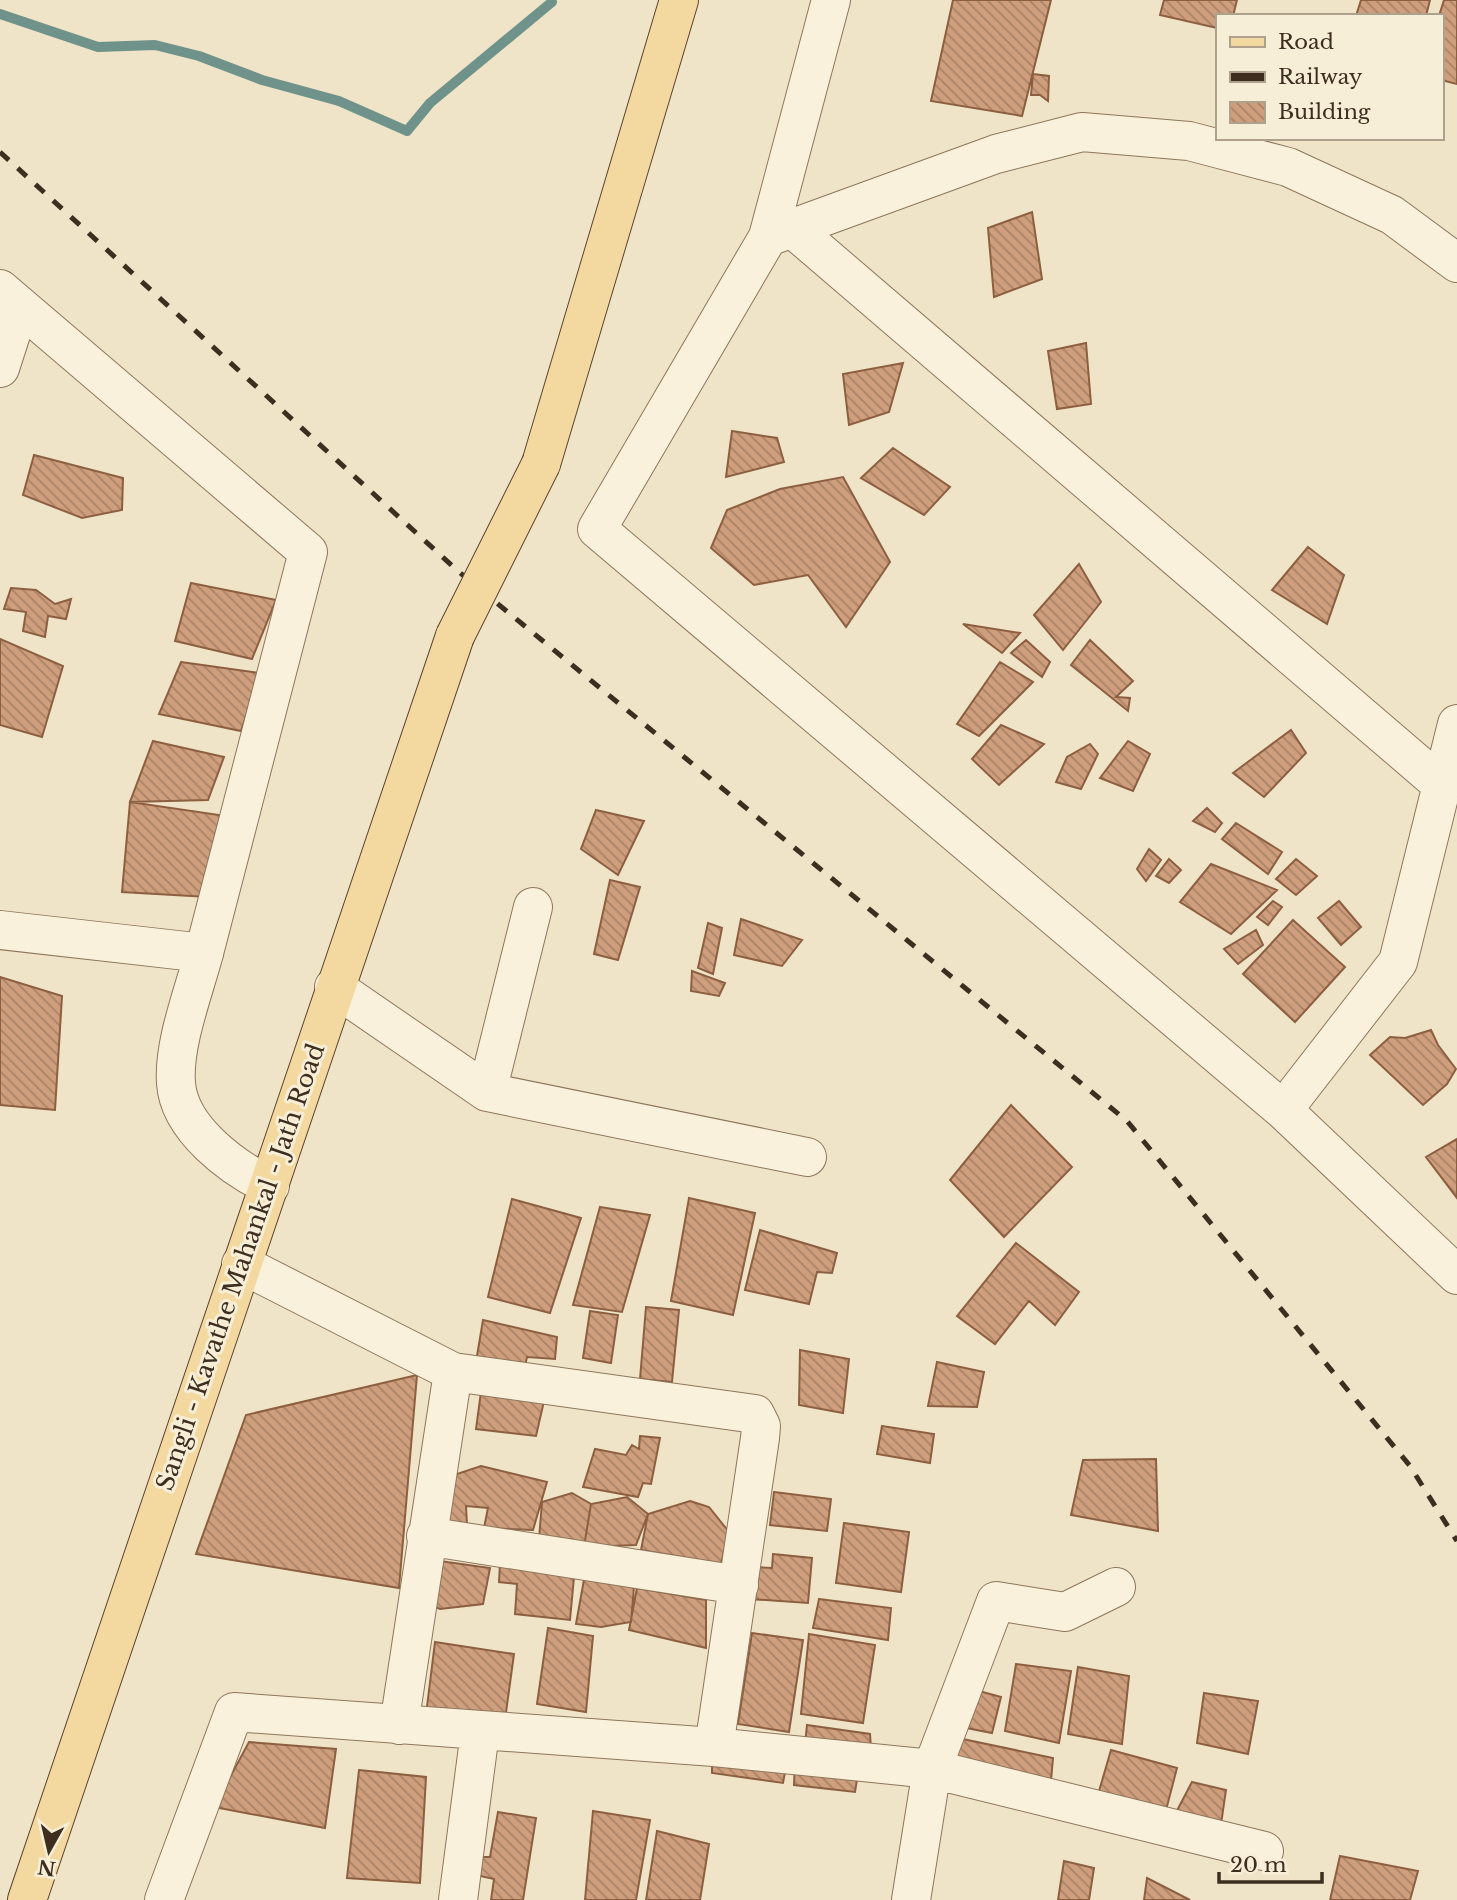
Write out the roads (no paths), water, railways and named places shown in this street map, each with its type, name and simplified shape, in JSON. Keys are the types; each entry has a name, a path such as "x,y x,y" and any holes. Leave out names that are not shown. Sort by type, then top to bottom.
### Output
{"main road":[{"name":"Sangli - Kavathe Mahankal - Jath Road","path":"27,1900 455,636 541,464 679,0"}],"street":[{"path":"831,0 780,232 597,529 1283,1110 1457,1275"},
{"path":"780,232 996,154 1082,132 1189,141 1288,167 1392,215 1457,263"},
{"path":"780,232 1442,785"},
{"path":"0,369 10,297"},
{"path":"10,297 308,552 180,1049 176,1084 184,1110 211,1146 240,1171 270,1186"},
{"path":"1283,1110 1398,962 1457,724"},
{"path":"487,1092 533,907"},
{"path":"0,930 204,953"},
{"path":"334,987 487,1092 807,1157"},
{"path":"241,1264 453,1372 755,1414 761,1426 760,1438 714,1747"},
{"path":"399,1725 453,1372"},
{"path":"426,1536 739,1585"},
{"path":"911,1900 932,1769 996,1601 1065,1612 1115,1587"},
{"path":"164,1900 234,1712 714,1747 932,1769 1264,1851"},
{"path":"458,1900 480,1732"}],"waterway":[{"path":"0,14 98,47 155,45 199,56 262,80 339,101 407,131 430,103 552,2"}],"railway":[{"path":"0,152 459,572 1127,1121 1410,1466 1457,1541"}]}
